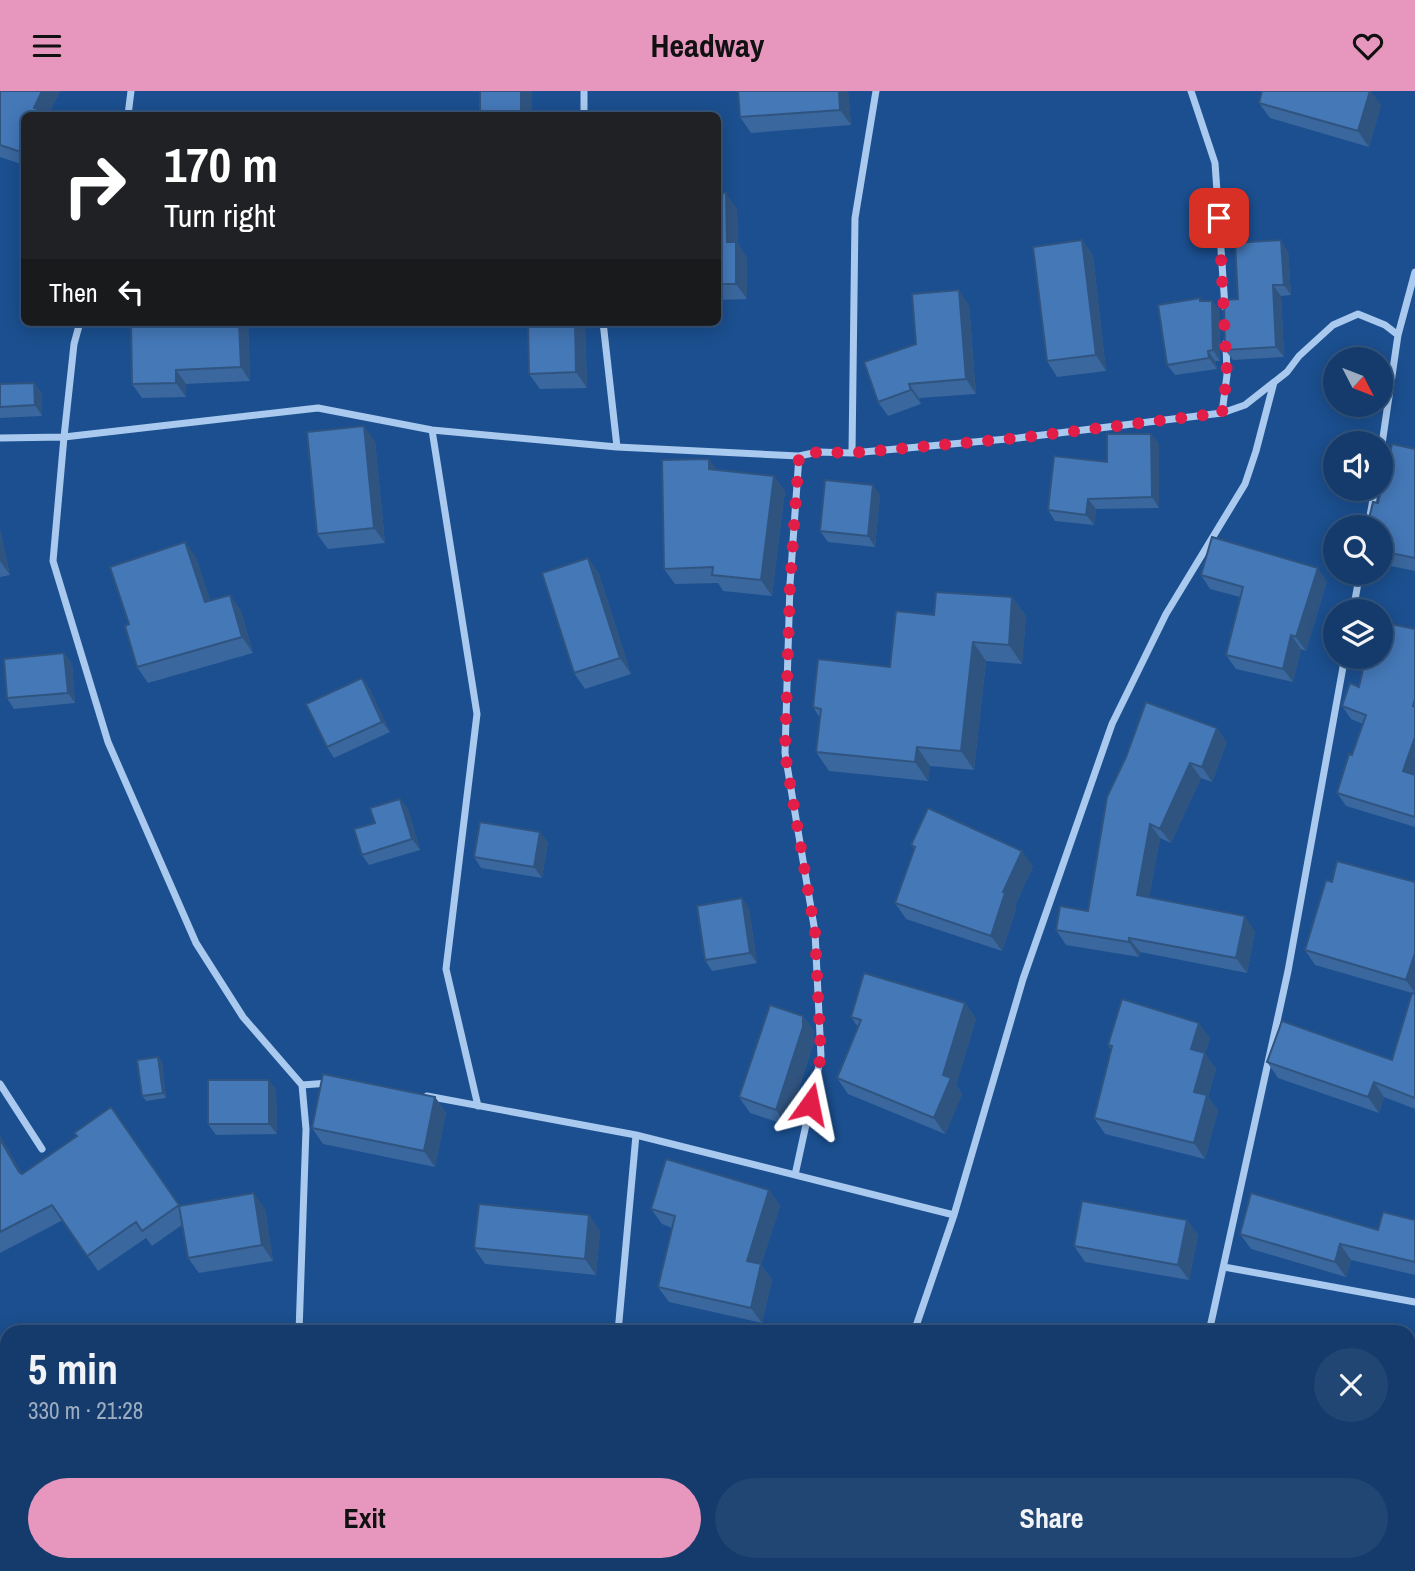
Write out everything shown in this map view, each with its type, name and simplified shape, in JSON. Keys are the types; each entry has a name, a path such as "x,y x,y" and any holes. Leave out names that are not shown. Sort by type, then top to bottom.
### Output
{"street":[{"path":"128,112 131,91"},
{"path":"584,91 584,112"},
{"path":"852,453 855,218 876,91"},
{"path":"1191,91 1214,163 1225,312"},
{"path":"1384,431 1398,335 1415,272"},
{"path":"0,438 64,437 318,408 432,430 617,447 799,456 818,452 852,453 1018,438 1222,413 1245,405 1287,372 1299,356 1333,325 1358,314 1385,325 1398,335"},
{"path":"79,326 74,344 53,561 108,742 196,943 243,1017 302,1084 306,1129 299,1325"},
{"path":"603,326 617,447"},
{"path":"1222,413 1227,375 1226,337"},
{"path":"916,1325 954,1216 1023,979 1112,724 1166,614 1245,484 1274,382"},
{"path":"432,430 477,714 446,969 478,1106"},
{"path":"795,1175 821,1056 815,932 785,753 790,584 799,456"},
{"path":"1211,1325 1288,971 1343,669"},
{"path":"302,1084 341,1083"},
{"path":"0,1084 42,1149"},
{"path":"416,1094 636,1135 954,1216"},
{"path":"619,1325 636,1135"},
{"path":"1224,1267 1415,1302"}],"building":[{"path":"0,91 42,91 34,108 47,112 21,112 21,152 0,145"},
{"path":"480,91 521,91 521,112 480,112"},
{"path":"738,91 839,91 840,110 740,117"},
{"path":"1262,91 1370,91 1358,131 1259,103"},
{"path":"726,193 727,242 736,242 736,284 721,284 721,194"},
{"path":"1082,240 1096,355 1047,361 1033,247"},
{"path":"1281,240 1284,285 1273,285 1276,347 1225,350 1224,300 1238,299 1235,243"},
{"path":"959,290 966,379 909,384 911,390 878,402 864,362 916,344 912,294"},
{"path":"1200,298 1200,301 1212,301 1213,350 1208,351 1209,358 1167,365 1158,305"},
{"path":"131,326 239,326 241,367 176,370 176,383 132,384"},
{"path":"528,326 575,326 576,372 529,374"},
{"path":"34,383 35,405 0,407 0,384"},
{"path":"364,426 374,528 317,534 307,432"},
{"path":"1107,434 1151,434 1152,497 1088,499 1086,515 1048,510 1054,456 1107,462"},
{"path":"1393,444 1415,449 1415,558 1393,553 1393,515 1370,515 1373,502 1393,501"},
{"path":"709,459 709,469 774,476 761,580 712,575 713,567 664,569 662,460"},
{"path":"825,480 873,485 868,536 820,531"},
{"path":"1212,537 1318,568 1296,637 1291,635 1283,669 1226,655 1243,587 1201,575"},
{"path":"185,542 205,602 230,595 242,637 137,667 125,626 129,624 110,567"},
{"path":"588,558 620,658 574,673 542,573"},
{"path":"936,592 1012,597 1009,645 973,642 961,751 917,747 915,762 816,752 821,709 813,707 818,659 890,667 896,611 934,615"},
{"path":"1393,624 1415,629 1415,737 1403,771 1415,775 1415,817 1337,793 1349,754 1352,755 1366,715 1342,706 1350,683 1359,687 1363,669 1393,669"},
{"path":"64,653 68,693 7,698 4,659"},
{"path":"362,678 382,722 327,747 306,704"},
{"path":"1146,702 1217,728 1202,767 1190,763 1160,829 1150,824 1137,895 1245,916 1236,958 1129,938 1129,942 1056,930 1060,906 1088,911 1107,797 1126,757"},
{"path":"400,799 412,839 362,855 354,829 375,823 370,808"},
{"path":"928,808 1022,851 1003,892 1005,893 991,936 895,903 915,847 911,845"},
{"path":"480,822 540,832 534,867 474,857"},
{"path":"1337,861 1415,882 1415,953 1406,980 1305,950 1326,880 1332,882"},
{"path":"742,898 750,953 705,960 697,906"},
{"path":"864,973 965,1003 943,1075 951,1078 934,1118 837,1078 861,1020 851,1017"},
{"path":"1412,993 1415,994 1415,1098 1374,1082 1368,1097 1267,1062 1282,1021 1392,1060"},
{"path":"1122,999 1199,1023 1191,1049 1205,1053 1194,1092 1207,1095 1194,1143 1094,1118 1112,1046 1108,1045"},
{"path":"770,1005 803,1016 803,1027 776,1110 739,1097"},
{"path":"158,1057 163,1093 142,1096 137,1060"},
{"path":"323,1074 435,1097 424,1151 312,1128"},
{"path":"208,1080 269,1080 269,1124 208,1124"},
{"path":"111,1107 179,1205 142,1231 136,1222 87,1256 52,1205 0,1232 0,1139 22,1174 77,1136 74,1133"},
{"path":"666,1159 769,1190 747,1261 761,1264 751,1308 658,1287 675,1216 651,1209"},
{"path":"254,1193 262,1245 188,1258 179,1206"},
{"path":"1251,1193 1378,1230 1383,1212 1415,1220 1415,1262 1340,1244 1335,1262 1240,1234"},
{"path":"1082,1201 1187,1220 1178,1265 1074,1246"},
{"path":"479,1204 589,1215 585,1259 474,1248"}],"route":[{"path":"810,1104 821,1056 815,932 785,753 790,584 799,456 818,452 852,453 1018,438 1222,413 1227,375 1224,274 1219,218"}]}
